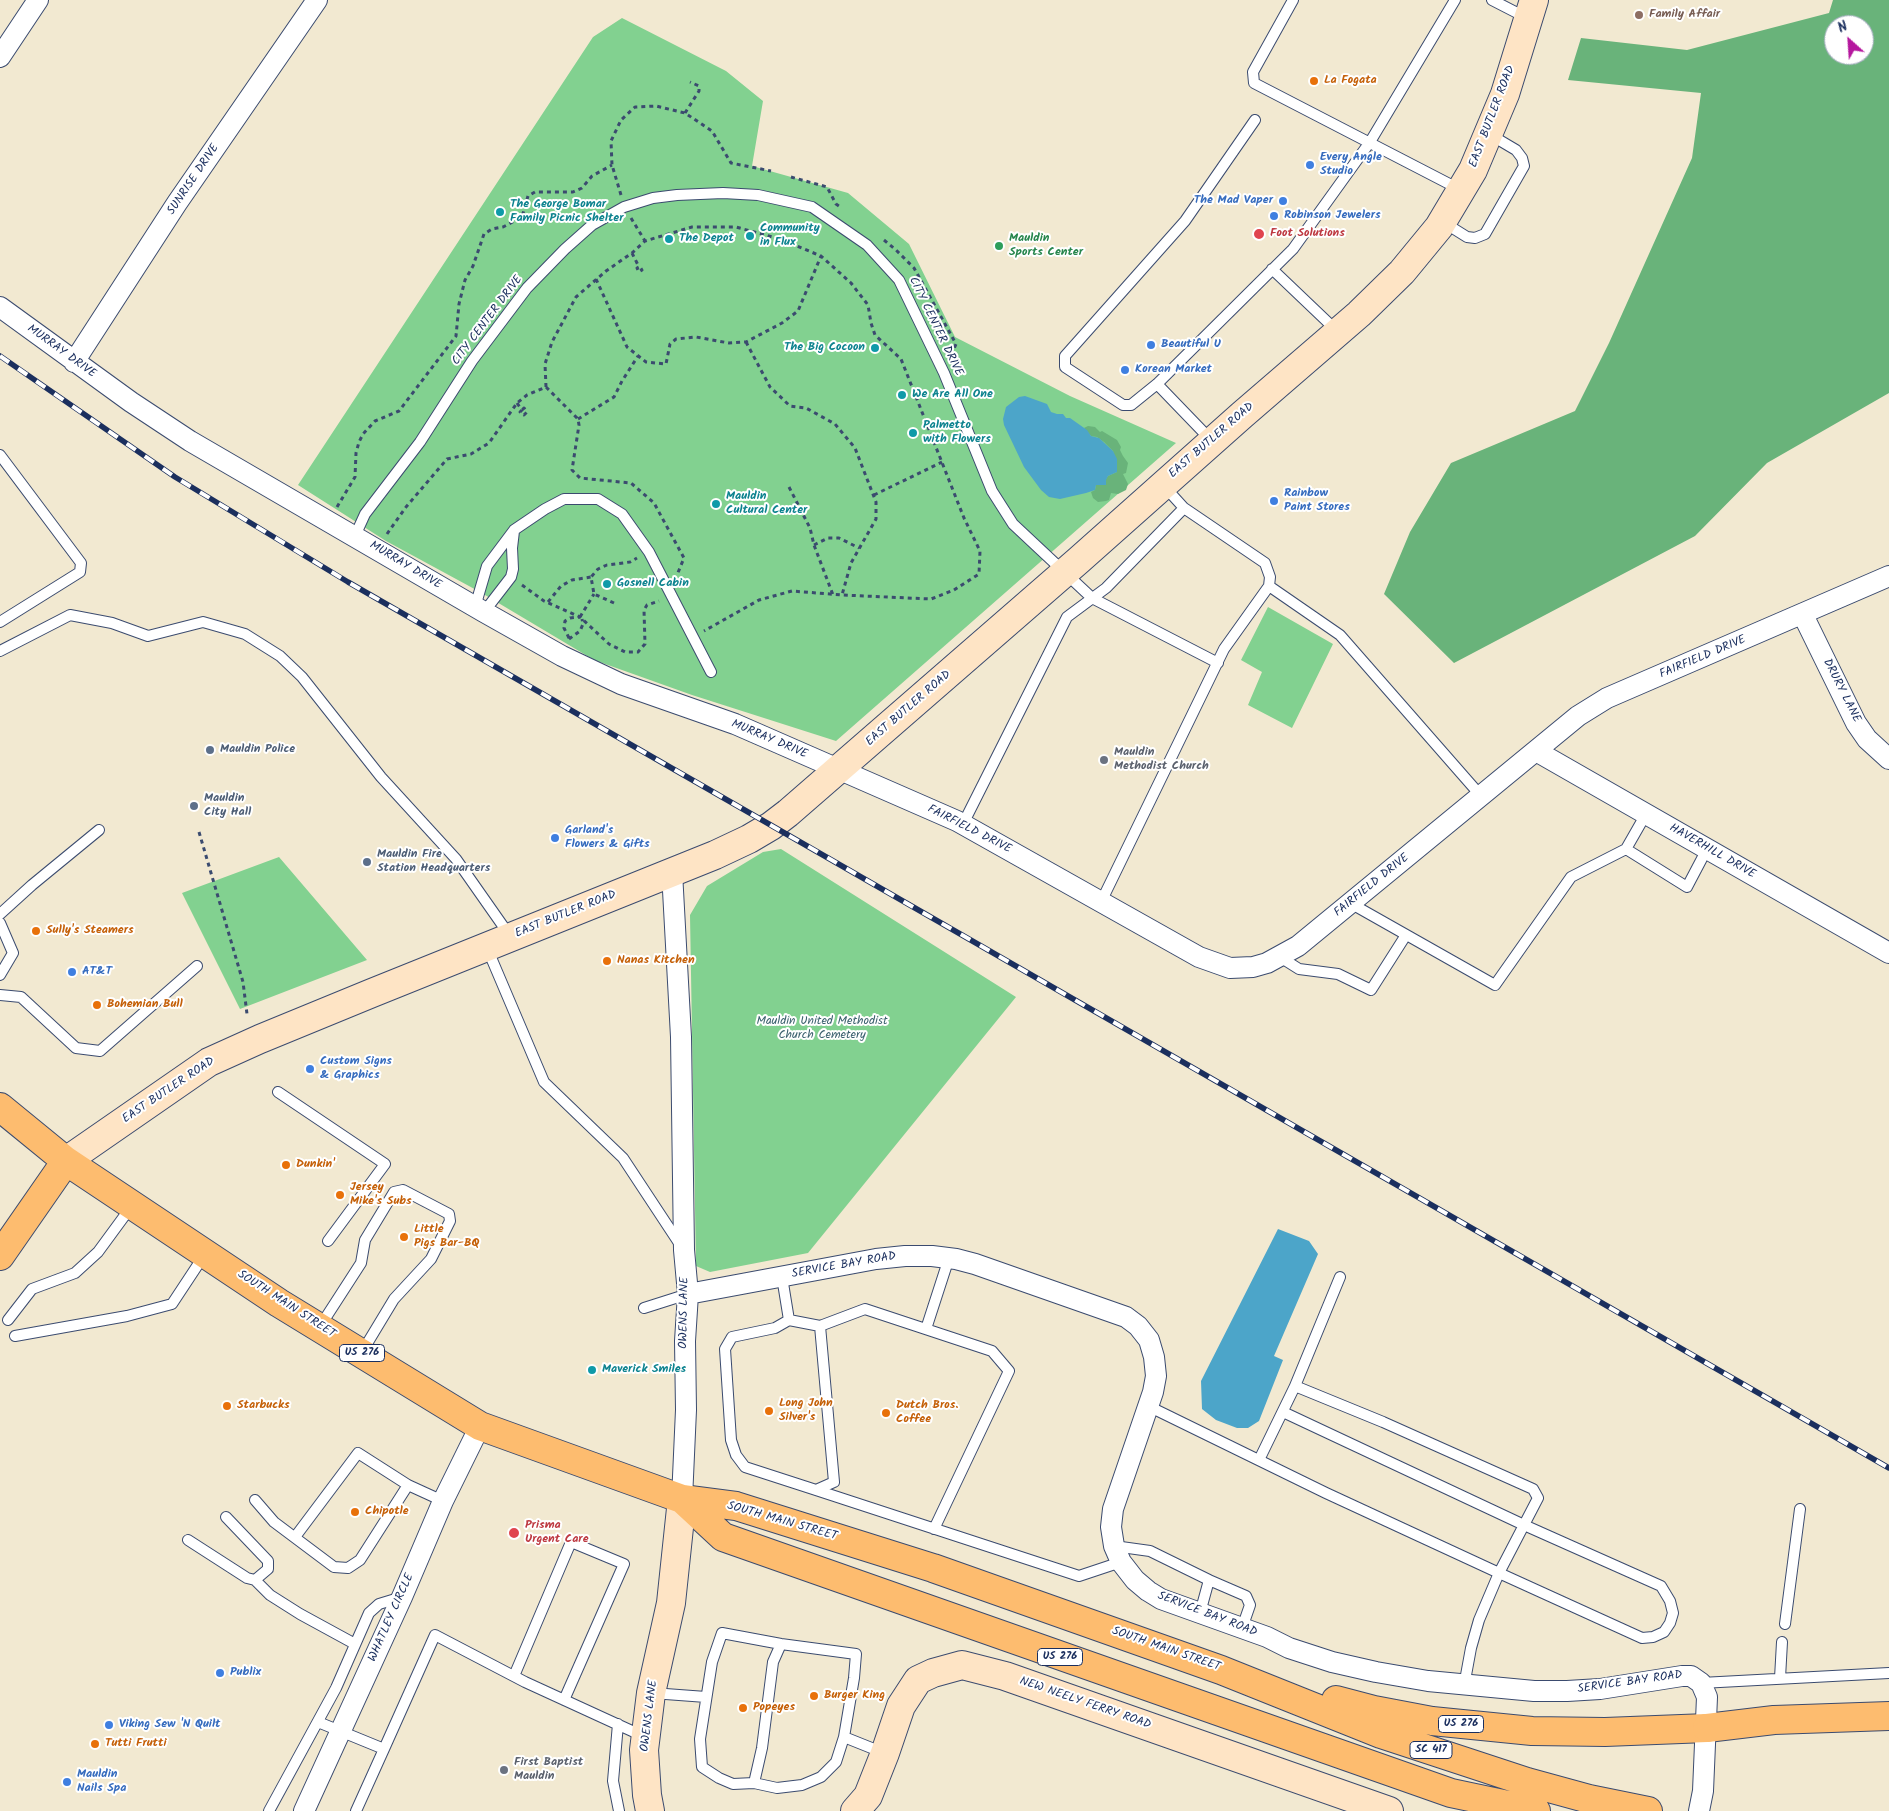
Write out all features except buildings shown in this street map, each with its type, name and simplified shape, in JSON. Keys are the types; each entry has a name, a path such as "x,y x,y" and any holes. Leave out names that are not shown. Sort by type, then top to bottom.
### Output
{"main road":[{"name":"EAST BUTLER ROAD","path":"66,1160 209,1062 260,1038 715,855 771,826 1065,573 1163,484 1360,314 1402,272 1442,222 1462,190 1490,134 1505,94 1531,10"},
{"name":"US 276","path":"0,1107 66,1160"},
{"name":"SOUTH MAIN STREET","path":"66,1160 205,1254 320,1328 480,1426 682,1499 736,1506 932,1568 1221,1670 1381,1734 1527,1782 1589,1799 1648,1811"},
{"path":"0,1256 66,1160"},
{"name":"SOUTH MAIN STREET","path":"682,1499 723,1537 1451,1793 1536,1811"},
{"name":"OWENS LANE","path":"650,1811 644,1750 651,1693 671,1603 682,1499"},
{"name":"NEW NEELY FERRY ROAD","path":"856,1811 868,1796 901,1706 918,1680 933,1673 962,1665 1005,1676 1389,1811"},
{"name":"US 276","path":"1221,1670 1374,1710 1458,1724 1532,1731 1605,1732 1707,1728 1774,1720 1889,1716"},
{"name":"US 276","path":"1451,1793 1492,1811"}],"street":[{"path":"0,57 38,0"},
{"name":"SUNRISE DRIVE","path":"74,362 177,203 316,0"},
{"name":"MURRAY DRIVE","path":"0,307 131,402 190,440 562,656 620,684 735,724 839,769"},
{"name":"FAIRFIELD DRIVE","path":"839,769 963,824 1199,957 1221,967 1254,968 1280,957 1298,946 1578,716 1607,698 1803,615 1889,576"},
{"name":"DRURY LANE","path":"1803,615 1856,723 1867,739 1889,760"},
{"name":"HAVERHILL DRIVE","path":"1536,751 1889,953"},
{"name":"OWENS LANE","path":"672,872 680,1037 684,1250 688,1294 685,1341 686,1410 682,1499"},
{"name":"SERVICE BAY ROAD","path":"688,1294 886,1258 905,1256 949,1258 975,1264 1126,1317 1138,1326 1148,1340 1154,1356 1156,1376 1148,1406 1113,1509 1111,1527 1118,1554 1135,1580 1161,1599 1242,1628 1289,1648 1332,1662 1385,1674 1464,1686 1534,1691 1567,1691 1691,1676 1701,1683 1708,1696 1703,1791 1699,1811"},
{"name":"WHATLEY CIRCLE","path":"304,1811 402,1597 443,1501 480,1426"}],"lane":[{"path":"1294,0 1252,72 1254,83 1462,190"},
{"path":"1255,120 1185,222 1065,356 1066,367 1123,405 1131,405 1157,384 1293,249 1370,142 1455,0"},
{"path":"1492,0 1531,10"},
{"path":"1442,222 1467,238 1475,238 1485,234 1524,166 1522,158 1516,150 1490,134"},
{"name":"CITY CENTER DRIVE","path":"355,536 366,514 420,442 472,361 527,288 565,249 592,225 624,207 654,198 723,193 758,195 812,206 867,245 899,280 944,373 992,491 1013,524 1092,598 1218,663"},
{"path":"1272,269 1338,332"},
{"path":"1157,384 1212,441"},
{"path":"0,455 81,563 80,572 0,622"},
{"path":"1101,902 1224,649 1269,586 1270,577 1265,563 1184,508 1163,484"},
{"path":"480,610 487,566 514,530 545,509 564,499 598,499 622,514 649,552 711,672"},
{"path":"963,824 1067,617 1106,588 1184,508"},
{"path":"480,610 511,577 514,530"},
{"path":"1269,586 1340,635 1481,796"},
{"path":"0,651 70,616 112,623 148,636 203,622 245,634 280,656 302,677 381,777 456,859 499,942 544,1082 623,1158 684,1250"},
{"path":"1350,903 1494,985 1571,877 1626,849 1646,814"},
{"path":"0,914 99,830"},
{"path":"1626,849 1687,887 1707,849"},
{"path":"0,923 13,953 0,975"},
{"path":"1280,957 1299,968 1338,974 1371,990 1406,935"},
{"path":"0,996 21,997 76,1048 100,1051 197,966"},
{"path":"278,1092 385,1164 328,1242"},
{"path":"320,1328 361,1264 365,1240 394,1192 404,1190 449,1214 450,1221 430,1259 394,1299 361,1353"},
{"path":"8,1320 32,1290 75,1274 98,1252 133,1205"},
{"path":"15,1336 127,1316 172,1304 205,1254"},
{"path":"926,1329 949,1258"},
{"path":"782,1277 789,1320"},
{"path":"1259,1460 1295,1386 1340,1278"},
{"path":"644,1308 688,1294"},
{"path":"934,1529 1009,1372 992,1352 865,1308 820,1326 789,1320 776,1328 732,1337 725,1348 731,1440 736,1455 745,1467 934,1529 1079,1576 1118,1554 1150,1551 1246,1596 1250,1605 1242,1628"},
{"path":"816,1490 834,1482 820,1326"},
{"path":"1295,1386 1383,1422 1533,1489 1538,1498 1499,1573 1479,1620 1471,1648 1464,1686"},
{"path":"1148,1406 1499,1573 1642,1638 1653,1637 1664,1632 1670,1623 1672,1613 1670,1601 1661,1586 1524,1525 1283,1412"},
{"path":"295,1537 358,1453 408,1485 443,1501"},
{"path":"255,1500 274,1522 334,1566 348,1568 360,1560 408,1485"},
{"path":"1785,1624 1800,1509"},
{"path":"226,1517 268,1561 268,1569 255,1580"},
{"path":"188,1540 247,1578 255,1580 270,1594 292,1609 355,1644"},
{"path":"514,1676 571,1542 624,1564 564,1700"},
{"path":"1200,1613 1209,1580"},
{"path":"269,1811 336,1688 369,1613 379,1604 402,1597"},
{"path":"722,1633 781,1644 856,1654 844,1737 836,1762 821,1777 802,1785 777,1788 754,1783 733,1784 702,1767 700,1738 712,1662 722,1633"},
{"path":"356,1811 435,1635 514,1676 646,1737"},
{"path":"1780,1678 1782,1642"},
{"path":"754,1783 762,1748 773,1662 781,1644"},
{"path":"1701,1683 1889,1673"},
{"path":"651,1693 706,1698"},
{"path":"318,1722 384,1749"},
{"path":"618,1724 613,1781 619,1811"},
{"path":"844,1737 885,1753"}],"path":[{"path":"685,113 699,91 699,86 690,82"},
{"path":"621,197 612,165 611,141 621,120 635,108 656,106 685,113 712,131 731,163 771,171"},
{"path":"335,510 355,477 356,453 359,442 364,434 375,421 399,411 456,336 459,304 465,280 473,266 484,234 522,217 528,196 535,192 573,192 582,188 592,176 612,165"},
{"path":"630,217 645,240"},
{"path":"578,419 546,387 546,364 552,342 576,297 596,279 632,253 645,240 692,227 736,227 780,238 821,256 851,282 868,305 871,323 876,335 901,359 964,518 980,551 979,574 954,590 931,599 833,595 792,591 759,600 704,631 700,623"},
{"path":"632,253 639,267"},
{"path":"596,279 627,348 646,362 666,364 670,344 676,339 696,337 729,343 746,342 782,323 798,310 821,256"},
{"path":"746,342 770,387 790,406 806,408 835,424 855,448 874,495 876,519 851,563 842,595"},
{"path":"578,419 614,397 638,356"},
{"path":"382,540 406,507 447,459 471,454 489,443 517,403 528,394 546,387"},
{"path":"517,403 522,410"},
{"path":"578,419 572,470 580,478 631,483 654,503 684,558 677,575 681,583"},
{"path":"874,495 942,462"},
{"path":"789,487 810,528 814,545 833,595"},
{"path":"814,545 828,538 838,538 859,548"},
{"path":"548,602 561,586 572,580 591,577 598,569 606,565 630,562 649,552"},
{"path":"511,577 548,602 580,616 609,644 625,652 638,652 645,644 644,610 647,604 672,597"},
{"path":"570,638 564,628 565,622 570,618 580,616 594,594 591,577"},
{"path":"594,594 614,603"},
{"path":"567,643 570,638 580,631 583,624 580,616"},
{"path":"199,832 242,982 247,1014"}],"green space":[{"path":"1833,0 1889,0 1889,393 1767,463 1695,536 1454,663 1384,594 1410,532 1451,463 1575,411 1609,343 1692,158 1701,93 1568,80 1581,38 1687,50 1829,13"},
{"path":"622,18 726,71 763,101 752,166 848,193 909,244 955,337 1070,396 1176,443 836,741 692,695 594,660 480,592 386,541 298,485 593,37"},
{"path":"1088,426 1095,427 1100,432 1102,431 1117,440 1121,447 1120,450 1128,463 1126,473 1123,474 1128,484 1126,490 1118,494 1111,493 1109,500 1106,501 1098,502 1093,498 1091,492 1095,490 1096,485 1102,484 1108,476 1117,472 1113,451 1097,437 1091,436 1084,428"},
{"path":"1268,607 1333,644 1292,728 1248,705 1262,672 1241,660"},
{"name":"Mauldin United Methodist Church Cemetery","path":"781,849 1016,997 808,1253 710,1272 696,1266 690,915 707,886 763,852"},
{"path":"279,857 367,960 240,1009 182,893"}],"water":[{"path":"1025,396 1047,404 1051,412 1063,414 1066,418 1070,418 1087,430 1091,436 1099,438 1113,451 1117,459 1117,472 1108,476 1106,485 1096,485 1095,490 1060,499 1049,497 1041,490 1024,467 1004,425 1003,419 1006,407 1019,397"},
{"path":"1278,1229 1309,1241 1318,1254 1274,1356 1283,1360 1259,1421 1248,1428 1237,1428 1216,1420 1202,1409 1201,1381"}],"railway":[{"path":"0,356 175,477 348,582 1889,1468"}],"place":[{"name":"Family Affair","path":"1639,15"},
{"name":"La Fogata","path":"1314,81"},
{"name":"Every Angle Studio","path":"1310,165"},
{"name":"The Mad Vaper","path":"1283,201"},
{"name":"The George Bomar Family Picnic Shelter","path":"500,212"},
{"name":"Robinson Jewelers","path":"1274,216"},
{"name":"Foot Solutions","path":"1259,234"},
{"name":"Community in Flux","path":"750,236"},
{"name":"The Depot","path":"669,239"},
{"name":"Mauldin Sports Center","path":"999,246"},
{"name":"Beautiful U","path":"1151,345"},
{"name":"The Big Cocoon","path":"875,348"},
{"name":"Korean Market","path":"1125,370"},
{"name":"We Are All One","path":"902,395"},
{"name":"Palmetto with Flowers","path":"913,433"},
{"name":"Rainbow Paint Stores","path":"1274,501"},
{"name":"Mauldin Cultural Center","path":"716,504"},
{"name":"Gosnell Cabin","path":"607,584"},
{"name":"Mauldin Police","path":"210,750"},
{"name":"Mauldin Methodist Church","path":"1104,760"},
{"name":"Mauldin City Hall","path":"194,806"},
{"name":"Garland's Flowers & Gifts","path":"555,838"},
{"name":"Mauldin Fire Station Headquarters","path":"367,862"},
{"name":"Sully's Steamers","path":"36,931"},
{"name":"Nanas Kitchen","path":"607,961"},
{"name":"AT&T","path":"72,972"},
{"name":"Bohemian Bull","path":"97,1005"},
{"name":"Custom Signs & Graphics","path":"310,1069"},
{"name":"Dunkin'","path":"286,1165"},
{"name":"Jersey Mike's Subs","path":"340,1195"},
{"name":"Little Pigs Bar-BQ","path":"404,1237"},
{"name":"Maverick Smiles","path":"592,1370"},
{"name":"Starbucks","path":"227,1406"},
{"name":"Long John Silver's","path":"769,1411"},
{"name":"Dutch Bros. Coffee","path":"886,1413"},
{"name":"Chipotle","path":"355,1512"},
{"name":"Prisma Urgent Care","path":"514,1533"},
{"name":"Publix","path":"220,1673"},
{"name":"Burger King","path":"814,1696"},
{"name":"Popeyes","path":"743,1708"},
{"name":"Viking Sew 'N Quilt","path":"109,1725"},
{"name":"Tutti Frutti","path":"95,1744"},
{"name":"First Baptist Mauldin","path":"504,1770"},
{"name":"Mauldin Nails Spa","path":"67,1782"}]}
